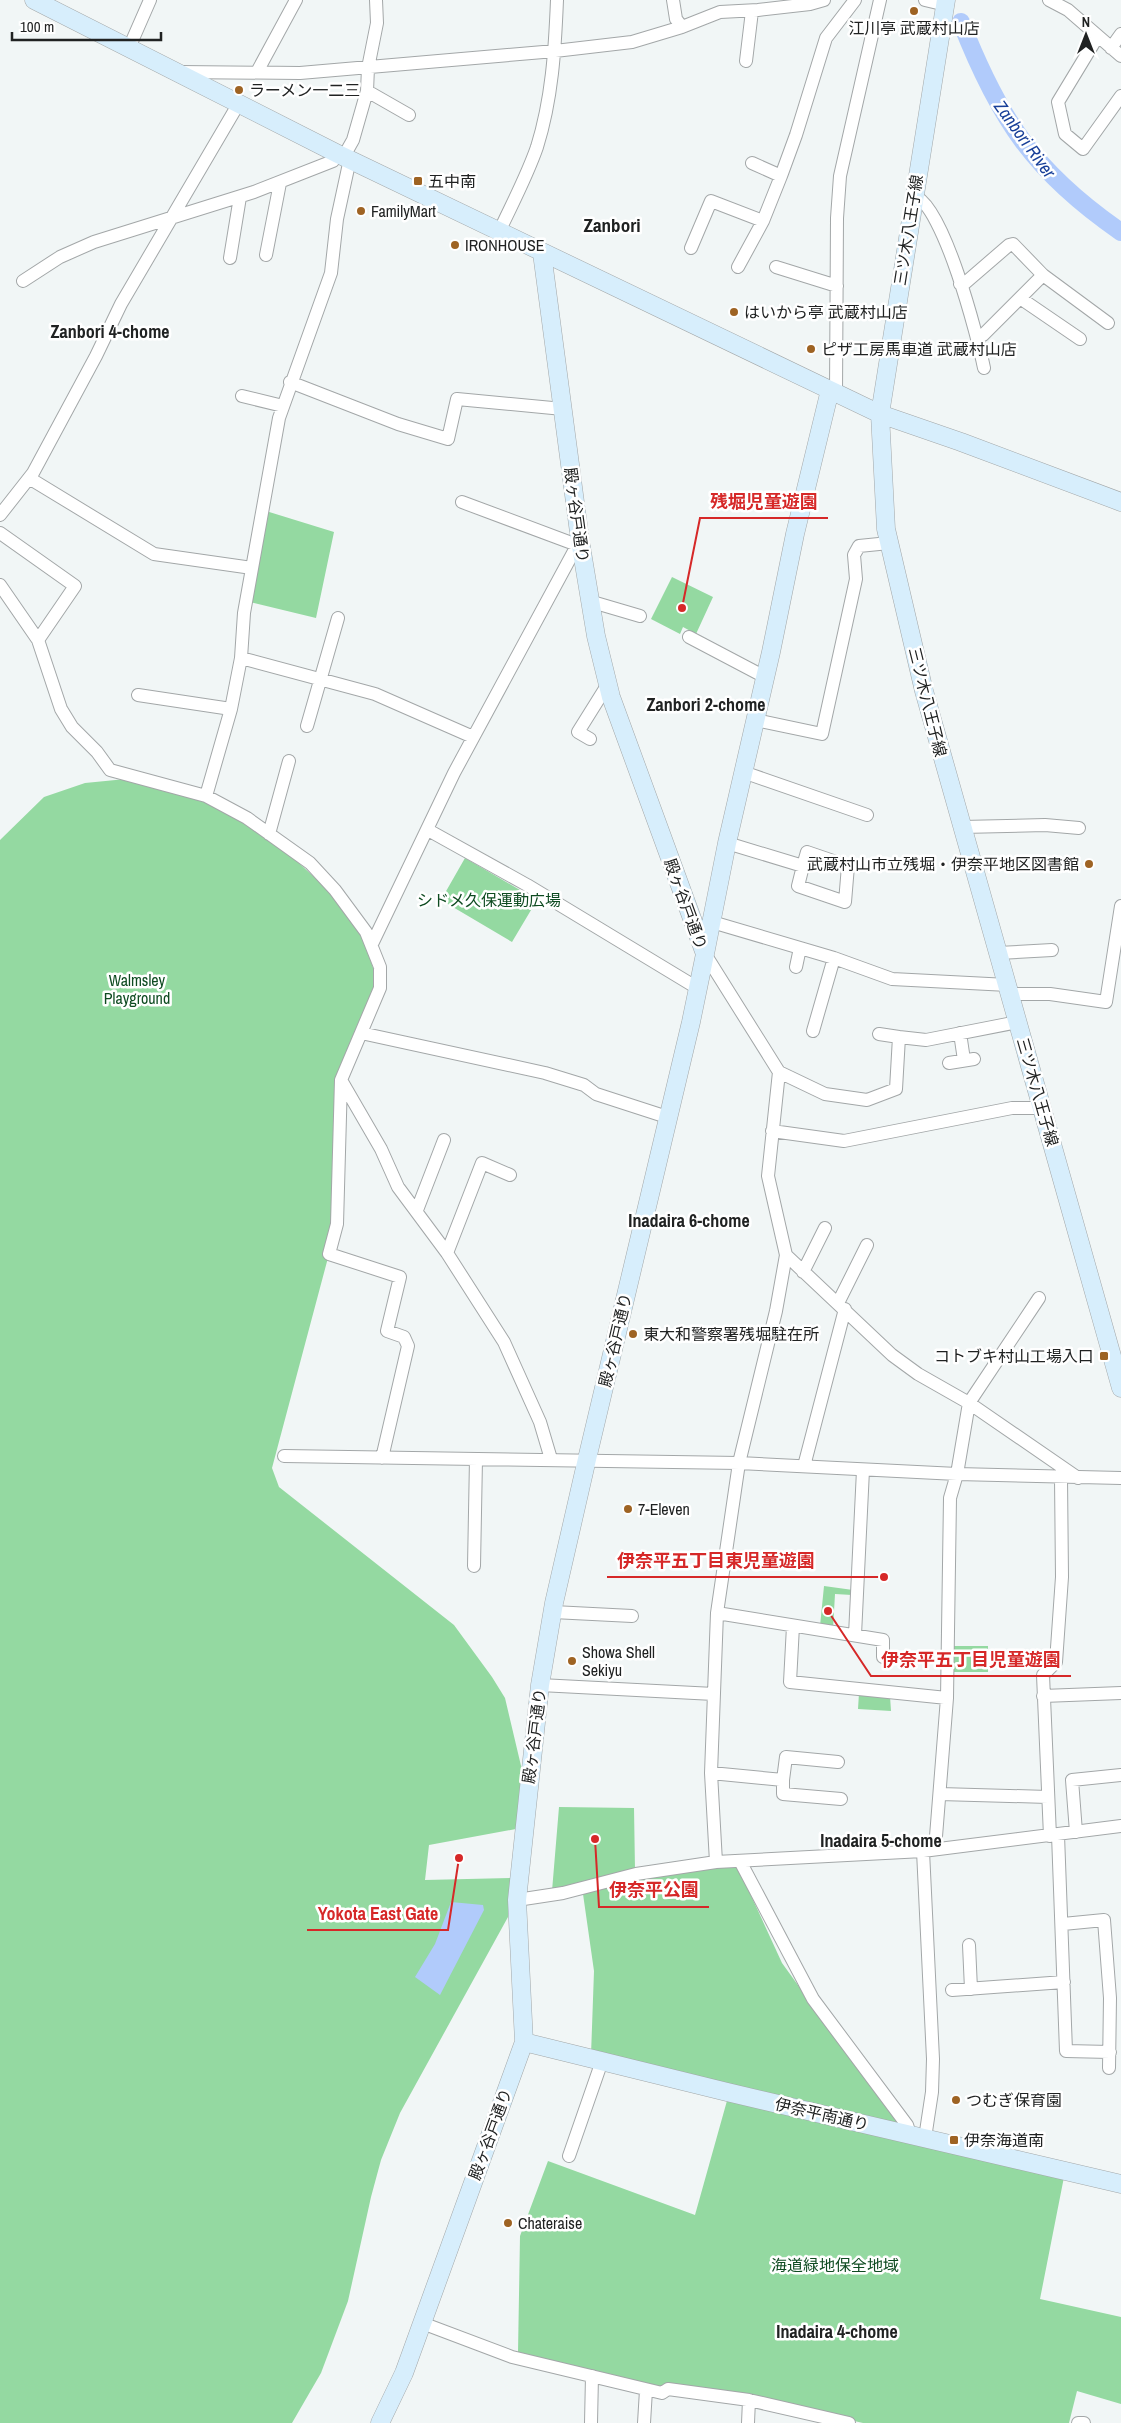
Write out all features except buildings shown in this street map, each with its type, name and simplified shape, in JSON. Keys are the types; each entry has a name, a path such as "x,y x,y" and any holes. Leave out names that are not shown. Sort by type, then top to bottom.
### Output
{"street":[{"path":"34,0 542,253 880,414 1121,502"},
{"path":"129,48 150,0"},
{"path":"257,72 296,0"},
{"path":"206,796 231,709 241,658 242,622 283,406 290,382 302,356 331,273 344,156 353,140 367,92 368,68 377,22 376,0"},
{"path":"500,232 536,149 550,96 555,52 557,0"},
{"path":"673,0 676,19 682,27"},
{"path":"179,72 300,73 555,52 632,42 682,27 720,12 752,11 810,4 824,0"},
{"path":"738,267 763,221 781,176 810,90 821,48 826,38 855,0"},
{"path":"880,0 840,176 837,218 837,286 833,391 795,534 727,842 705,954 779,1072 825,1094 867,1100 896,1089 899,1037"},
{"path":"925,0 946,3"},
{"path":"1049,0 1068,10 1116,52 1121,34"},
{"name":"三ツ木八王子線","path":"946,3 880,414 882,492 889,543 924,691 1121,1388"},
{"path":"746,61 752,11"},
{"path":"1098,36 1058,102 1065,134 1083,148 1121,96"},
{"path":"367,92 410,115"},
{"path":"0,515 29,478 96,356 121,304 239,103"},
{"path":"23,281 60,257 94,242 174,215 240,197 280,183 344,156"},
{"path":"752,163 781,176"},
{"path":"266,256 280,183"},
{"path":"914,196 924,202 937,223 978,337 984,368"},
{"path":"230,258 240,197"},
{"path":"691,248 711,200 763,221"},
{"path":"960,284 965,283 1009,245 1013,244 1043,275 1108,323"},
{"name":"殿ヶ谷戸通り","path":"380,2423 397,2389 422,2323 524,2042 517,1900 540,1686 553,1612 586,1459 699,988 705,954 608,684 578,543 563,409 542,253"},
{"path":"776,268 837,286"},
{"path":"978,337 983,335 1043,275"},
{"path":"1020,298 1080,339"},
{"path":"290,382 398,424 448,440 457,399 563,409"},
{"path":"242,396 283,406"},
{"path":"29,478 154,554 252,568"},
{"path":"372,944 473,737 578,543 462,502"},
{"path":"0,533 75,586 38,640"},
{"path":"755,720 822,734 856,579 854,555 859,546 889,543"},
{"path":"0,585 38,640 60,709 72,727 97,752 110,770 206,796 247,818 324,876 355,915 372,944 380,967 381,983 342,1080 337,1224 329,1254 400,1277 386,1331 404,1338 408,1346 382,1458"},
{"path":"589,601 640,616"},
{"path":"307,726 338,618"},
{"path":"689,637 765,676"},
{"path":"241,658 375,694 473,737"},
{"path":"590,739 578,732 608,684"},
{"path":"138,695 231,709"},
{"path":"269,834 289,761"},
{"path":"743,772 867,815"},
{"path":"962,827 1045,825 1079,828"},
{"path":"428,830 527,885 699,988"},
{"path":"727,842 803,866"},
{"path":"807,852 848,866 845,902 798,886 803,866 807,852"},
{"path":"712,922 834,958 892,979 1009,989 1106,1002 1121,906"},
{"path":"796,967 800,948"},
{"path":"998,953 1052,950"},
{"path":"813,1031 834,958"},
{"path":"880,1034 926,1040 1018,1022"},
{"path":"361,1033 545,1073 584,1085 596,1094 667,1117"},
{"path":"949,1063 969,1060 960,1033"},
{"path":"716,1862 711,1773 717,1613 723,1561 739,1463 776,1311 786,1255 768,1176 779,1072"},
{"path":"342,1080 381,1149 398,1187 417,1210 447,1253 504,1342 540,1422 551,1459"},
{"path":"772,1131 844,1141 1012,1108 1042,1108"},
{"path":"417,1210 444,1140"},
{"path":"447,1253 482,1163 510,1175"},
{"path":"803,1272 825,1228"},
{"path":"804,1466 842,1306 867,1245"},
{"path":"786,1255 892,1355 918,1374 969,1403 1078,1478"},
{"path":"740,1861 813,1999 907,2125 918,2136 932,2092 929,1850 940,1794 947,1698 950,1498 957,1474 969,1403 1039,1298"},
{"path":"284,1456 586,1459 739,1463 957,1474 1121,1478"},
{"path":"474,1566 476,1459"},
{"path":"855,1636 863,1470"},
{"path":"1061,1478 1062,1577 1056,1662 1043,1675 1043,1696 1048,1796 1063,1924 1066,2051 1110,2052"},
{"path":"723,1561 763,1563"},
{"path":"553,1612 632,1616"},
{"path":"717,1613 883,1640 883,1656"},
{"path":"794,1626 790,1682 947,1698"},
{"path":"540,1686 714,1694"},
{"path":"1043,1696 1121,1693"},
{"path":"838,1762 786,1757 783,1794 841,1798"},
{"path":"711,1773 783,1780"},
{"path":"1076,1832 1072,1780 1121,1775"},
{"path":"940,1794 1048,1796"},
{"path":"517,1900 563,1893 636,1874 716,1862 929,1850 1054,1836 1121,1826"},
{"path":"1063,1924 1104,1920 1110,1998 1109,2068"},
{"path":"969,1945 971,1989"},
{"path":"952,1990 1064,1982"},
{"name":"伊奈平南通り","path":"524,2042 1121,2184"},
{"path":"569,2156 602,2061"},
{"path":"422,2323 512,2357 646,2390 662,2393 668,2389 748,2400 849,2423"},
{"path":"591,2423 592,2376"},
{"path":"644,2423 646,2390"},
{"path":"748,2400 748,2423"},
{"path":"1078,2423 1078,2421 1084,2423"}],"green space":[{"path":"266,511 334,532 316,618 250,602"},
{"path":"672,577 713,597 696,634 683,627 680,634 651,619"},
{"name":"Walmsley Playground","path":"136,778 169,785 259,826 355,915 380,988 341,1080 335,1141 329,1254 272,1468 279,1487 454,1625 505,1698 522,1770 516,1829 429,1845 425,1880 511,1878 508,1917 400,2113 381,2160 348,2301 321,2373 292,2423 0,2423 0,840 44,797 85,783"},
{"name":"シドメ久保運動広場","path":"465,858 537,900 512,942 441,900"},
{"path":"824,1586 853,1590 852,1595 835,1594 833,1629 820,1626"},
{"path":"952,1646 988,1646 988,1672 952,1672"},
{"path":"859,1693 890,1696 891,1711 858,1709"},
{"path":"559,1807 634,1808 635,1870 552,1891"},
{"name":"海道緑地保全地域","path":"737,1865 782,1963 909,2139 1064,2177 1040,2299 1121,2317 1121,2404 1077,2391 1069,2423 863,2423 749,2397 664,2392 518,2353 520,2236 548,2161 695,2215 730,2090 591,2055 594,1971 583,1894 635,1880"}],"water":[{"path":"451,1902 483,1905 484,1910 440,1995 415,1977 435,1944"}],"waterway":[{"name":"Zanbori River","path":"961,22 990,87 1005,115 1023,141 1042,165 1065,188 1121,232"}],"place":[{"name":"江川亭 武蔵村山店","path":"914,11"},
{"name":"ラーメン一二三","path":"239,90"},
{"name":"五中南","path":"418,181"},
{"name":"FamilyMart","path":"361,211"},
{"name":"IRONHOUSE","path":"455,245"},
{"name":"はいから亭 武蔵村山店","path":"734,312"},
{"name":"ピザ工房馬車道 武蔵村山店","path":"811,349"},
{"name":"残堀児童遊園","path":"682,608"},
{"name":"武蔵村山市立残堀・伊奈平地区図書館","path":"1089,864"},
{"name":"東大和警察署残堀駐在所","path":"633,1334"},
{"name":"コトブキ村山工場入口","path":"1104,1356"},
{"name":"7-Eleven","path":"628,1509"},
{"name":"伊奈平五丁目東児童遊園","path":"884,1577"},
{"name":"伊奈平五丁目児童遊園","path":"828,1611"},
{"name":"Showa Shell Sekiyu","path":"572,1661"},
{"name":"伊奈平公園","path":"595,1839"},
{"name":"Yokota East Gate","path":"459,1858"},
{"name":"つむぎ保育園","path":"956,2100"},
{"name":"伊奈海道南","path":"954,2140"},
{"name":"Chateraise","path":"508,2223"}],"district":[{"name":"Zanbori","path":"612,225"},
{"name":"Zanbori 4-chome","path":"110,331"},
{"name":"Zanbori 2-chome","path":"706,704"},
{"name":"Inadaira 6-chome","path":"689,1220"},
{"name":"Inadaira 5-chome","path":"881,1840"},
{"name":"Inadaira 4-chome","path":"837,2331"}]}
